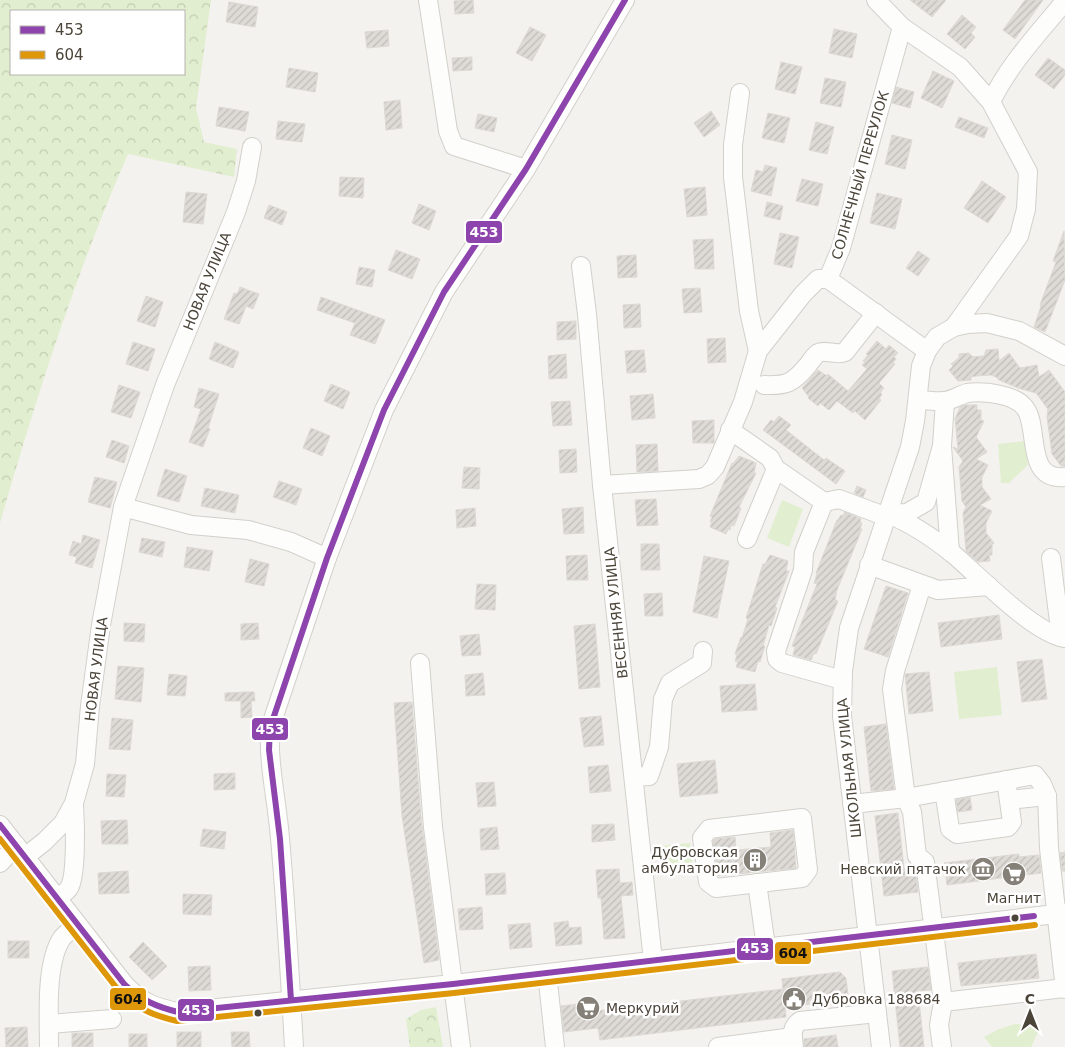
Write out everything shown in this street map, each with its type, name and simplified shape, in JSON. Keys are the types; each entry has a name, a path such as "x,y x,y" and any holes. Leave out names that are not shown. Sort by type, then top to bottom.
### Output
{"street":[{"path":"428,0 448,131 454,146 526,169"},
{"path":"294,1047 276,790 269,750 270,728 327,558 384,410 444,292 526,169 625,0"},
{"path":"876,0 902,27 960,67 992,102 1028,172 1026,209 1019,236 954,327"},
{"path":"992,102 1000,84 1013,65 1065,1"},
{"name":"СОЛНЕЧНЫЙ ПЕРЕУЛОК","path":"828,278 841,248 902,27"},
{"path":"740,93 733,145 733,177 749,311 758,351"},
{"name":"НОВАЯ УЛИЦА","path":"0,863 21,851 44,842 63,823 74,803 85,764 90,706 101,625 123,507 165,385 236,212 246,181 252,147"},
{"name":"ВЕСЕННЯЯ УЛИЦА","path":"581,266 602,485 653,960"},
{"path":"602,485 686,481 708,475 715,467 743,402 758,351 803,294 818,279 828,278 927,351 937,337 954,327 987,323 1019,331 1065,356"},
{"path":"764,385 789,384 798,377 817,354 822,352 839,354 845,352 876,314"},
{"name":"ШКОЛЬНАЯ УЛИЦА","path":"881,1047 842,716 842,680 849,628 910,447 918,400 921,366 927,351"},
{"path":"918,400 945,401 967,393 1003,395 1024,406 1029,414 1034,450 1044,471 1057,478 1065,477"},
{"path":"945,401 942,446 950,552"},
{"path":"730,430 770,458 776,469 824,502 839,500 870,512 888,514 907,513 926,502 942,446"},
{"path":"747,539 776,469"},
{"path":"824,502 804,552 803,570 776,651 777,658 782,663 842,680"},
{"path":"926,502 947,515"},
{"path":"123,507 191,525 248,530 291,542 327,558"},
{"path":"888,514 909,522 950,552 1027,619 1044,630 1063,638"},
{"path":"1051,558 1063,638"},
{"path":"869,565 938,590 989,586"},
{"path":"922,585 895,671 892,690 906,798 912,812 917,856 925,862 943,1002 940,1025 942,1047"},
{"path":"634,778 649,776 656,759 659,747 663,699 670,683 702,662 703,651"},
{"path":"420,663 433,827 461,1047"},
{"path":"852,804 906,798 1035,775 1042,784 1047,796 1049,848 1061,913 1065,989 943,1002"},
{"path":"944,791 950,829 957,834 1008,827 1012,822 1006,780"},
{"path":"1009,800 1047,796"},
{"path":"57,898 70,888 72,877 76,837 74,803"},
{"path":"802,818 808,870 802,878 757,883 716,888 708,882 702,838 709,829 802,818"},
{"path":"0,825 125,985 138,998 156,1008 178,1012 453,984 1061,913"},
{"path":"757,883 766,947"},
{"path":"49,1047 48,988 57,947 63,937 77,925"},
{"path":"547,973 555,1047"},
{"path":"718,1047 793,1042 792,1031 800,1021 877,1013"},
{"path":"49,1024 112,1019"}],"green space":[{"path":"0,0 211,0 196,108 204,142 237,149 234,177 128,154 74,290 28,429 0,523"},
{"path":"1025,441 1028,465 1009,483 1001,483 998,444"},
{"path":"782,500 803,509 789,547 767,538"},
{"path":"997,667 1002,715 959,719 954,672"},
{"path":"690,843 693,869 662,873 660,846"},
{"path":"436,1007 443,1047 410,1047 406,1019 421,1010"},
{"path":"1015,1024 1028,1025 1039,1030 1031,1047 992,1047 984,1037 999,1029"}],"building":[{"path":"473,0 474,13 455,14 454,1"},
{"path":"910,0 946,0 932,17"},
{"path":"1025,0 1043,0 1015,39 1003,30"},
{"path":"229,2 258,7 255,27 226,22"},
{"path":"962,15 976,27 971,33 975,37 965,49 947,34"},
{"path":"530,27 546,35 532,61 516,53"},
{"path":"834,29 857,34 852,58 829,53"},
{"path":"388,30 389,46 367,48 365,32"},
{"path":"472,57 472,70 453,71 452,58"},
{"path":"1048,58 1065,70 1065,75 1054,89 1035,75"},
{"path":"781,62 802,67 795,94 775,89"},
{"path":"289,68 318,73 315,92 286,87"},
{"path":"933,71 954,81 942,108 921,98"},
{"path":"825,78 846,82 841,107 820,103"},
{"path":"896,87 914,92 910,108 892,103"},
{"path":"400,100 402,128 386,130 384,102"},
{"path":"219,107 249,112 245,131 216,126"},
{"path":"711,111 720,125 704,137 694,123"},
{"path":"768,113 790,118 784,143 762,138"},
{"path":"478,114 497,118 494,132 475,128"},
{"path":"959,117 988,128 984,138 955,127"},
{"path":"278,121 305,124 302,142 276,139"},
{"path":"816,122 834,127 827,154 809,150"},
{"path":"892,135 912,140 905,169 885,164"},
{"path":"765,165 777,168 771,196 751,191 756,170 763,172"},
{"path":"340,177 364,178 363,198 339,196"},
{"path":"802,179 823,184 818,206 796,201"},
{"path":"982,181 1006,197 988,223 964,208"},
{"path":"705,187 707,215 687,217 684,189"},
{"path":"186,192 207,194 203,224 183,222"},
{"path":"877,193 902,199 895,229 870,223"},
{"path":"767,202 783,206 780,220 764,216"},
{"path":"419,204 436,211 429,230 412,223"},
{"path":"269,205 287,212 282,225 264,218"},
{"path":"1064,231 1065,280 1045,332 1034,327 1056,262 1053,261"},
{"path":"780,233 799,237 792,268 774,264"},
{"path":"713,239 714,269 695,269 693,240"},
{"path":"396,250 420,259 412,279 388,270"},
{"path":"918,251 930,259 918,276 906,268"},
{"path":"636,255 637,277 618,278 617,256"},
{"path":"359,267 375,270 372,287 356,284"},
{"path":"240,287 259,294 253,309 246,306 239,324 224,319 234,293 237,294"},
{"path":"700,288 702,312 684,313 682,289"},
{"path":"146,296 163,302 155,327 137,321"},
{"path":"321,297 385,320 375,344 350,335 355,323 317,310"},
{"path":"640,304 641,327 624,328 623,305"},
{"path":"576,321 576,339 557,340 557,322"},
{"path":"725,338 726,362 708,363 707,339"},
{"path":"877,341 886,349 889,345 898,353 894,357 896,359 893,363 895,364 879,383 884,388 880,393 882,394 879,399 881,400 865,420 855,411 853,413 837,401 829,410 820,403 818,406 808,398 802,388 818,370 827,376 828,374 848,391 867,369 862,365 865,362 863,361 868,355 866,354"},
{"path":"133,342 155,349 148,371 126,364"},
{"path":"215,342 239,352 233,368 209,359"},
{"path":"998,349 999,361 1009,353 1020,368 1037,365 1039,377 1049,370 1065,392 1065,466 1061,466 1052,454 1047,417 1048,409 1036,393 1018,388 991,375 976,376 971,377 971,380 958,381 949,370 953,366 951,364 959,358 959,354 969,353 973,357 984,356 986,350"},
{"path":"644,350 646,372 627,373 625,351"},
{"path":"566,354 567,378 549,379 548,356"},
{"path":"331,384 350,392 343,409 324,401"},
{"path":"119,385 140,392 131,418 111,412"},
{"path":"199,388 219,394 203,447 189,442 201,409 194,407"},
{"path":"653,394 655,418 632,420 630,396"},
{"path":"570,401 572,425 553,426 551,402"},
{"path":"964,405 977,405 977,410 981,410 981,420 984,421 976,437 987,452 976,459 988,465 982,477 982,487 991,499 980,505 992,511 986,523 986,533 994,543 992,545 992,555 989,555 990,561 978,562 966,551 963,513 966,507 962,501 959,467 963,461 953,447 958,449 955,419 960,407"},
{"path":"779,416 791,425 786,430 824,460 826,458 845,471 836,484 763,430 771,420 774,422"},
{"path":"714,420 714,443 693,443 692,421"},
{"path":"311,428 330,436 322,456 303,448"},
{"path":"112,440 129,446 124,463 106,457"},
{"path":"657,444 658,471 637,472 636,445"},
{"path":"576,449 577,472 560,473 559,450"},
{"path":"739,456 756,463 754,473 756,473 739,507 741,508 734,526 731,525 730,530 728,529 726,534 710,527 712,517 710,516 732,463"},
{"path":"464,467 480,468 479,489 462,488"},
{"path":"165,469 187,476 179,502 157,496"},
{"path":"95,477 117,482 110,508 88,502"},
{"path":"279,481 302,489 296,505 273,497"},
{"path":"857,486 866,490 863,497 854,493"},
{"path":"205,488 239,495 235,513 201,506"},
{"path":"656,499 658,525 637,526 635,500"},
{"path":"583,507 584,533 564,534 562,509"},
{"path":"475,508 476,526 457,528 456,510"},
{"path":"845,512 861,519 860,529 862,529 837,590 835,600 838,601 816,654 814,653 811,660 793,655 795,647 792,646 817,584 814,583 816,573 837,520"},
{"path":"83,535 100,540 92,568 75,563 77,557 69,555 73,541 81,544"},
{"path":"142,538 165,542 162,557 139,552"},
{"path":"641,544 659,544 660,570 641,570"},
{"path":"187,547 213,551 209,571 184,567"},
{"path":"587,555 588,580 567,580 566,556"},
{"path":"770,555 788,561 786,571 789,571 775,607 777,608 771,626 769,625 763,646 765,646 755,672 736,667 738,662 735,661 737,655 735,654 748,619 746,618 763,564 765,564"},
{"path":"704,556 729,561 717,618 693,612"},
{"path":"250,559 269,564 264,586 245,582"},
{"path":"477,584 496,585 495,610 475,609"},
{"path":"886,586 908,593 888,657 864,649"},
{"path":"662,593 663,616 645,616 644,594"},
{"path":"999,615 1002,639 941,647 938,623"},
{"path":"124,623 145,624 144,642 124,641"},
{"path":"258,623 259,639 241,640 241,624"},
{"path":"595,624 600,687 579,689 574,626"},
{"path":"479,634 481,655 462,656 460,636"},
{"path":"1042,659 1047,699 1022,702 1017,662"},
{"path":"118,666 144,668 141,702 115,699"},
{"path":"929,672 933,711 909,714 905,674"},
{"path":"483,673 485,695 466,696 465,675"},
{"path":"169,674 187,676 185,696 167,695"},
{"path":"755,684 757,710 722,712 720,686"},
{"path":"254,692 255,701 251,701 252,717 241,718 241,701 225,701 225,693"},
{"path":"412,702 421,817 439,960 424,963 402,816 394,703"},
{"path":"601,716 604,745 584,747 580,718"},
{"path":"112,718 133,720 130,750 109,749"},
{"path":"886,724 894,789 871,791 864,727"},
{"path":"715,760 718,793 680,797 677,764"},
{"path":"608,765 611,791 590,793 588,767"},
{"path":"235,773 235,789 214,790 214,774"},
{"path":"107,774 126,775 124,797 106,796"},
{"path":"494,782 496,806 478,807 476,783"},
{"path":"970,797 972,810 958,812 956,800"},
{"path":"898,813 904,869 915,868 918,892 884,896 875,816"},
{"path":"127,820 128,844 102,844 101,821"},
{"path":"614,824 615,840 592,842 592,825"},
{"path":"497,827 499,849 481,850 480,829"},
{"path":"203,829 226,832 224,849 200,846"},
{"name":"Дубровская амбулатория","path":"793,830 796,868 718,876 713,841 715,839 735,837 736,850 771,847 770,833"},
{"path":"1065,852 1065,871 1062,871 1060,853"},
{"name":"Невский пятачок","path":"1019,854 1019,857 1039,855 1041,873 947,885 944,863"},
{"path":"619,869 620,883 632,882 633,895 621,896 625,938 604,939 601,898 598,898 596,870"},
{"path":"128,871 129,893 99,894 98,873"},
{"path":"505,873 506,894 486,895 485,874"},
{"path":"183,894 212,895 211,915 183,914"},
{"path":"482,907 483,929 460,930 458,909"},
{"path":"568,921 569,928 581,927 582,944 556,946 554,923"},
{"path":"530,923 532,947 510,949 508,925"},
{"path":"8,941 29,941 29,958 8,958"},
{"path":"143,942 167,966 152,980 129,957"},
{"path":"1036,954 1039,978 961,986 958,963"},
{"path":"210,966 211,990 189,991 188,967"},
{"path":"928,967 931,990 918,991 924,1047 900,1047 892,971"},
{"path":"840,972 846,978 849,1003 829,1005 829,1002 785,1007 786,1017 600,1040 598,1028 564,1032 561,1006 595,1002 596,1011 783,989 782,979"},
{"path":"27,1027 28,1047 6,1047 5,1028"},
{"path":"177,1032 201,1032 201,1047 177,1047"},
{"path":"231,1032 249,1032 250,1047 232,1047"},
{"path":"72,1033 93,1033 93,1047 72,1047"},
{"path":"129,1034 147,1034 147,1047 129,1047"},
{"path":"836,1035 838,1047 804,1047 804,1039"}],"transit line":[{"name":"453","path":"291,1000 280,839 269,750 270,728 327,558 384,410 444,292 526,169 625,0"},
{"name":"453","path":"0,825 125,985 137,995 150,1002 178,1012 453,984 1034,916"},
{"name":"604","path":"0,839 119,991 132,1002 146,1010 161,1017 177,1021 454,993 1035,925"}],"place":[{"name":"Дубровская амбулатория","path":"755,860"},
{"name":"Невский пятачок","path":"983,869"},
{"name":"Магнит","path":"1014,874"},
{"name":"Дубровка 188684","path":"794,999"},
{"name":"Меркурий","path":"588,1008"}]}
